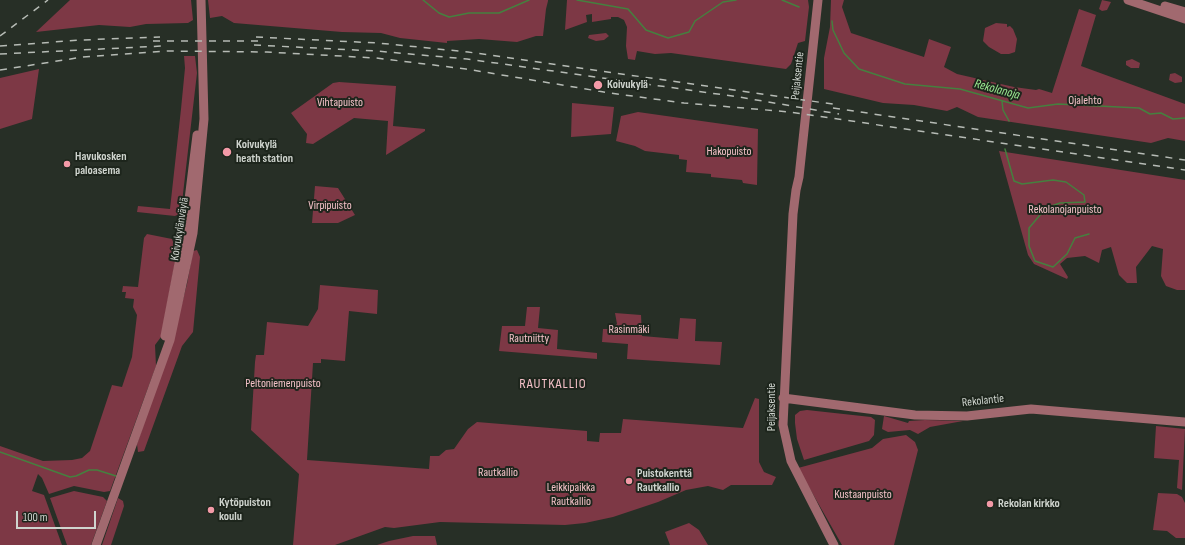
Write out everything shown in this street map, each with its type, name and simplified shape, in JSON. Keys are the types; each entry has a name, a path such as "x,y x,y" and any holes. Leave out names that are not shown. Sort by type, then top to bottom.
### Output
{"main road":[{"name":"Koivukylänväylä","path":"96,545 161,365 185,232 203,92 204,75 201,0"},
{"name":"Peijaksentie","path":"818,0 799,179 793,214 783,398 783,434 791,461 834,545"},
{"path":"1128,0 1185,19"},
{"path":"1147,0 1185,12"},
{"name":"Rekolantie","path":"783,398 915,415 967,416 1031,409 1185,422"}],"green space":[{"path":"70,0 191,0 193,20 188,23 146,24 130,27 99,25 36,32"},
{"path":"208,0 548,1 543,36 536,36 517,42 479,39 447,41 447,43 400,38 381,33 342,32 234,23 222,16 210,18"},
{"path":"567,0 808,0 809,7 805,41 798,43 791,64 786,69 671,53 655,54 637,51 635,60 628,59 626,46 627,27 624,20 618,17 611,17 611,19 592,22 592,14 586,15 587,22 565,30"},
{"name":"Ojalehto","path":"831,0 844,0 842,7 851,33 924,57 929,39 951,47 944,67 957,74 1014,87 1036,90 1039,89 1052,93 1079,9 1096,15 1081,66 1185,104 1185,141 1168,138 1151,143 978,117 957,107 947,111 914,105 883,103 824,89 824,58 830,27"},
{"path":"1102,0 1111,2 1107,10 1102,11 1099,9"},
{"path":"996,23 1007,24 1007,27 1010,26 1013,29 1017,39 1015,52 1001,54 989,47 983,41 985,28"},
{"path":"606,33 609,36 604,40 596,41 588,38 589,35"},
{"path":"184,56 195,56 197,73 181,211 175,216 137,212 138,206 170,209 185,68"},
{"path":"1132,59 1140,63 1139,68 1131,68 1126,65 1126,61"},
{"path":"39,69 32,119 0,129 0,78"},
{"path":"1175,73 1182,77 1182,82 1175,83 1169,80 1170,74"},
{"name":"Vihtapuisto","path":"339,82 396,86 393,126 425,129 425,131 386,155 388,121 354,118 313,144 306,143 307,134 291,113 333,83"},
{"path":"572,103 614,107 611,134 571,137"},
{"name":"Hakopuisto","path":"638,112 758,129 757,185 743,183 742,180 711,177 711,174 686,172 687,160 679,159 679,155 645,151 635,146 616,141 621,116"},
{"name":"Rekolanojanpuisto","path":"999,151 1185,180 1185,290 1177,290 1166,286 1161,276 1163,249 1152,246 1136,267 1137,283 1127,283 1119,275 1111,247 1102,250 1099,263 1085,256 1067,258 1060,264 1068,277 1067,279 1034,264 1028,255"},
{"name":"Virpipuisto","path":"315,186 338,188 355,215 338,223 312,223"},
{"path":"147,234 172,239 176,250 175,262 161,337 155,345 156,366 110,491 104,492 74,486 49,494 42,478 38,474 32,491 44,495 62,545 0,545 0,446 43,461 72,460 82,458 90,451 112,385 122,387 132,357 137,315 133,307 134,299 125,298 126,292 122,292 123,286 138,287 144,238"},
{"path":"197,250 200,257 193,332 182,346 144,451 138,452 137,444 175,330 187,284 193,251"},
{"name":"Rautkallio","path":"320,285 378,290 377,314 349,311 345,361 321,359 321,363 313,363 307,460 429,469 430,456 439,456 446,450 454,449 468,429 477,422 587,431 587,441 599,442 600,433 621,433 623,419 743,428 755,398 759,399 759,462 764,472 776,477 772,485 731,485 723,490 708,486 686,490 658,502 613,517 585,523 565,525 440,522 394,528 385,527 335,545 293,545 299,474 251,430 255,362 256,355 264,355 267,322 308,326 318,309"},
{"name":"Rautniitty","path":"527,307 540,307 538,328 558,330 557,349 597,353 597,359 499,351 502,326 525,326"},
{"name":"Rasinmäki","path":"615,313 641,315 642,336 678,339 680,318 696,319 695,341 722,342 720,365 627,359 628,344 602,342 603,329 611,329 617,324"},
{"path":"807,410 871,417 875,420 874,435 869,441 804,460 797,439 795,415 800,411"},
{"path":"884,416 908,423 909,421 925,420 963,421 930,427 918,434 910,430 888,432 882,429"},
{"path":"1156,426 1185,429 1182,490 1177,488 1179,460 1154,458"},
{"name":"Kustaanpuisto","path":"906,435 915,442 918,450 894,545 842,545 798,468 872,448 883,439"},
{"path":"74,491 103,497 107,501 91,545 67,545 50,498"},
{"path":"1158,493 1177,494 1182,497 1185,503 1185,538 1176,538 1167,531 1153,530"},
{"path":"118,498 123,501 124,506 111,545 102,545"},
{"path":"689,523 699,530 708,545 670,545 665,532"},
{"path":"413,536 435,536 437,545 377,545 389,541"}],"waterway":[{"name":"Rekolanoja","path":"423,0 439,13 449,17 469,13 499,13 529,0"},
{"name":"Rekolanoja","path":"577,0 628,9 646,30 668,38 689,32 695,21 723,2 736,0"},
{"name":"Rekolanoja","path":"782,0 799,7"},
{"name":"Rekolanoja","path":"832,21 833,30 844,53 859,69 905,84 960,89 1028,108 1058,104 1139,108 1150,114 1161,113 1173,119 1185,118"},
{"path":"1002,101 1003,110 1009,121"},
{"path":"1005,149 1014,181 1022,184 1053,180 1066,182 1084,195 1085,202 1060,203 1046,208 1029,228 1029,246 1035,261 1053,267 1067,254 1075,238 1089,234"},
{"path":"0,452 70,477 89,470 97,470 116,476"}],"railway":[{"path":"0,36 48,0"},
{"path":"0,46 81,40 160,37"},
{"path":"256,37 378,43 468,52 839,105"},
{"path":"153,41 261,41"},
{"path":"254,45 376,51 467,59 739,97 839,114"},
{"path":"0,54 162,46"},
{"path":"0,70 83,57 168,51 267,52 376,58 466,69 610,93 684,103 790,112 1185,170"},
{"path":"833,108 1185,160"}],"place":[{"name":"Koivukylä","path":"598,85"},
{"name":"Koivukylä heath station","path":"227,152"},
{"name":"Havukosken paloasema","path":"67,164"},
{"name":"Puistokenttä Rautkallio","path":"629,481"},
{"name":"Rekolan kirkko","path":"990,504"},
{"name":"Kytöpuiston koulu","path":"211,510"}],"district":[{"name":"RAUTKALLIO","path":"553,384"}],"park label":[{"name":"Peltoniemenpuisto","path":"283,384"},
{"name":"Leikkipaikka Rautkallio","path":"571,495"}]}
